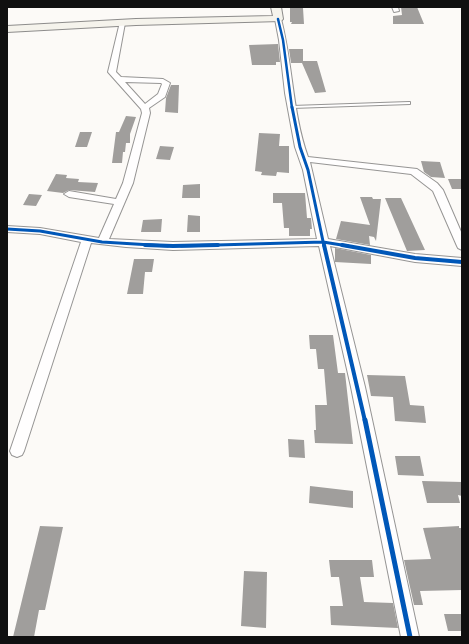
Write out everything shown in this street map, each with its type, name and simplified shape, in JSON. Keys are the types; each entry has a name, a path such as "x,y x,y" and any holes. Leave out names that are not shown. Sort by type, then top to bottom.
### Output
{"street":[{"path":"276,7 283,40 292,107 358,386 410,637"},
{"path":"7,28 278,19"},
{"path":"102,242 128,183 146,113 144,108 112,72 122,23"},
{"path":"117,78 166,83 162,95 144,108"},
{"path":"304,159 416,172 434,185 438,190 462,246"},
{"path":"69,194 120,202"},
{"path":"7,229 40,231 102,242 173,246 323,242 415,258 462,262"},
{"path":"17,451 87,240"}],"lane":[{"path":"292,107 409,103"}],"building":[{"path":"401,7 417,7 424,24 393,24 393,16 402,15"},
{"path":"290,8 303,8 304,24 291,24"},
{"path":"278,44 280,62 276,62 276,65 252,65 249,45"},
{"path":"289,49 303,49 303,61 317,61 326,92 315,93 302,63 291,63"},
{"path":"171,85 179,85 178,113 165,112 166,98"},
{"path":"126,116 136,117 130,134 130,143 126,143 122,163 112,163 116,132 119,132"},
{"path":"80,132 92,132 87,147 75,147"},
{"path":"259,133 280,134 279,146 289,146 289,173 277,172 276,176 261,175 262,172 255,171"},
{"path":"160,146 174,147 170,160 156,159"},
{"path":"421,161 440,162 445,178 431,177 424,172"},
{"path":"56,174 67,175 66,178 79,179 78,182 98,183 95,192 69,190 63,193 47,191"},
{"path":"448,179 462,179 462,189 452,189"},
{"path":"200,184 200,198 182,198 183,185"},
{"path":"273,193 305,193 307,218 311,218 312,229 310,229 310,236 289,236 289,228 284,228 282,203 273,203"},
{"path":"29,194 42,195 36,206 23,205"},
{"path":"360,197 381,199 376,241 374,237 369,236 370,245 336,239 341,221 370,225"},
{"path":"385,198 401,198 425,250 407,251"},
{"path":"188,215 200,216 200,232 187,232"},
{"path":"162,219 161,232 141,232 143,220"},
{"path":"335,248 371,255 371,264 335,262"},
{"path":"134,259 154,259 152,272 145,272 143,294 127,294"},
{"path":"309,335 333,335 338,373 345,373 353,444 315,443 315,405 327,405 324,369 318,369 316,349 310,349"},
{"path":"367,375 405,376 410,405 424,406 426,423 395,421 393,397 371,396"},
{"path":"288,439 304,440 305,458 289,457"},
{"path":"395,456 420,456 424,476 398,475"},
{"path":"422,481 462,482 462,496 458,495 460,503 427,503"},
{"path":"310,486 353,491 353,508 309,503"},
{"path":"40,526 63,527 45,610 39,610 34,637 13,637"},
{"path":"459,526 459,528 462,528 462,590 420,591 423,605 414,605 404,560 431,559 423,528"},
{"path":"329,560 372,560 374,577 360,577 364,602 393,603 398,628 331,625 330,606 343,606 339,577 331,577"},
{"path":"244,571 267,572 266,628 241,626"},
{"path":"444,614 462,614 462,631 448,631"}],"cycle path":[{"path":"278,19 283,40 289,93 300,147 308,170 314,203 358,387 410,637"},
{"path":"7,229 40,231 102,242 173,246 323,242 415,258 462,262"}]}
